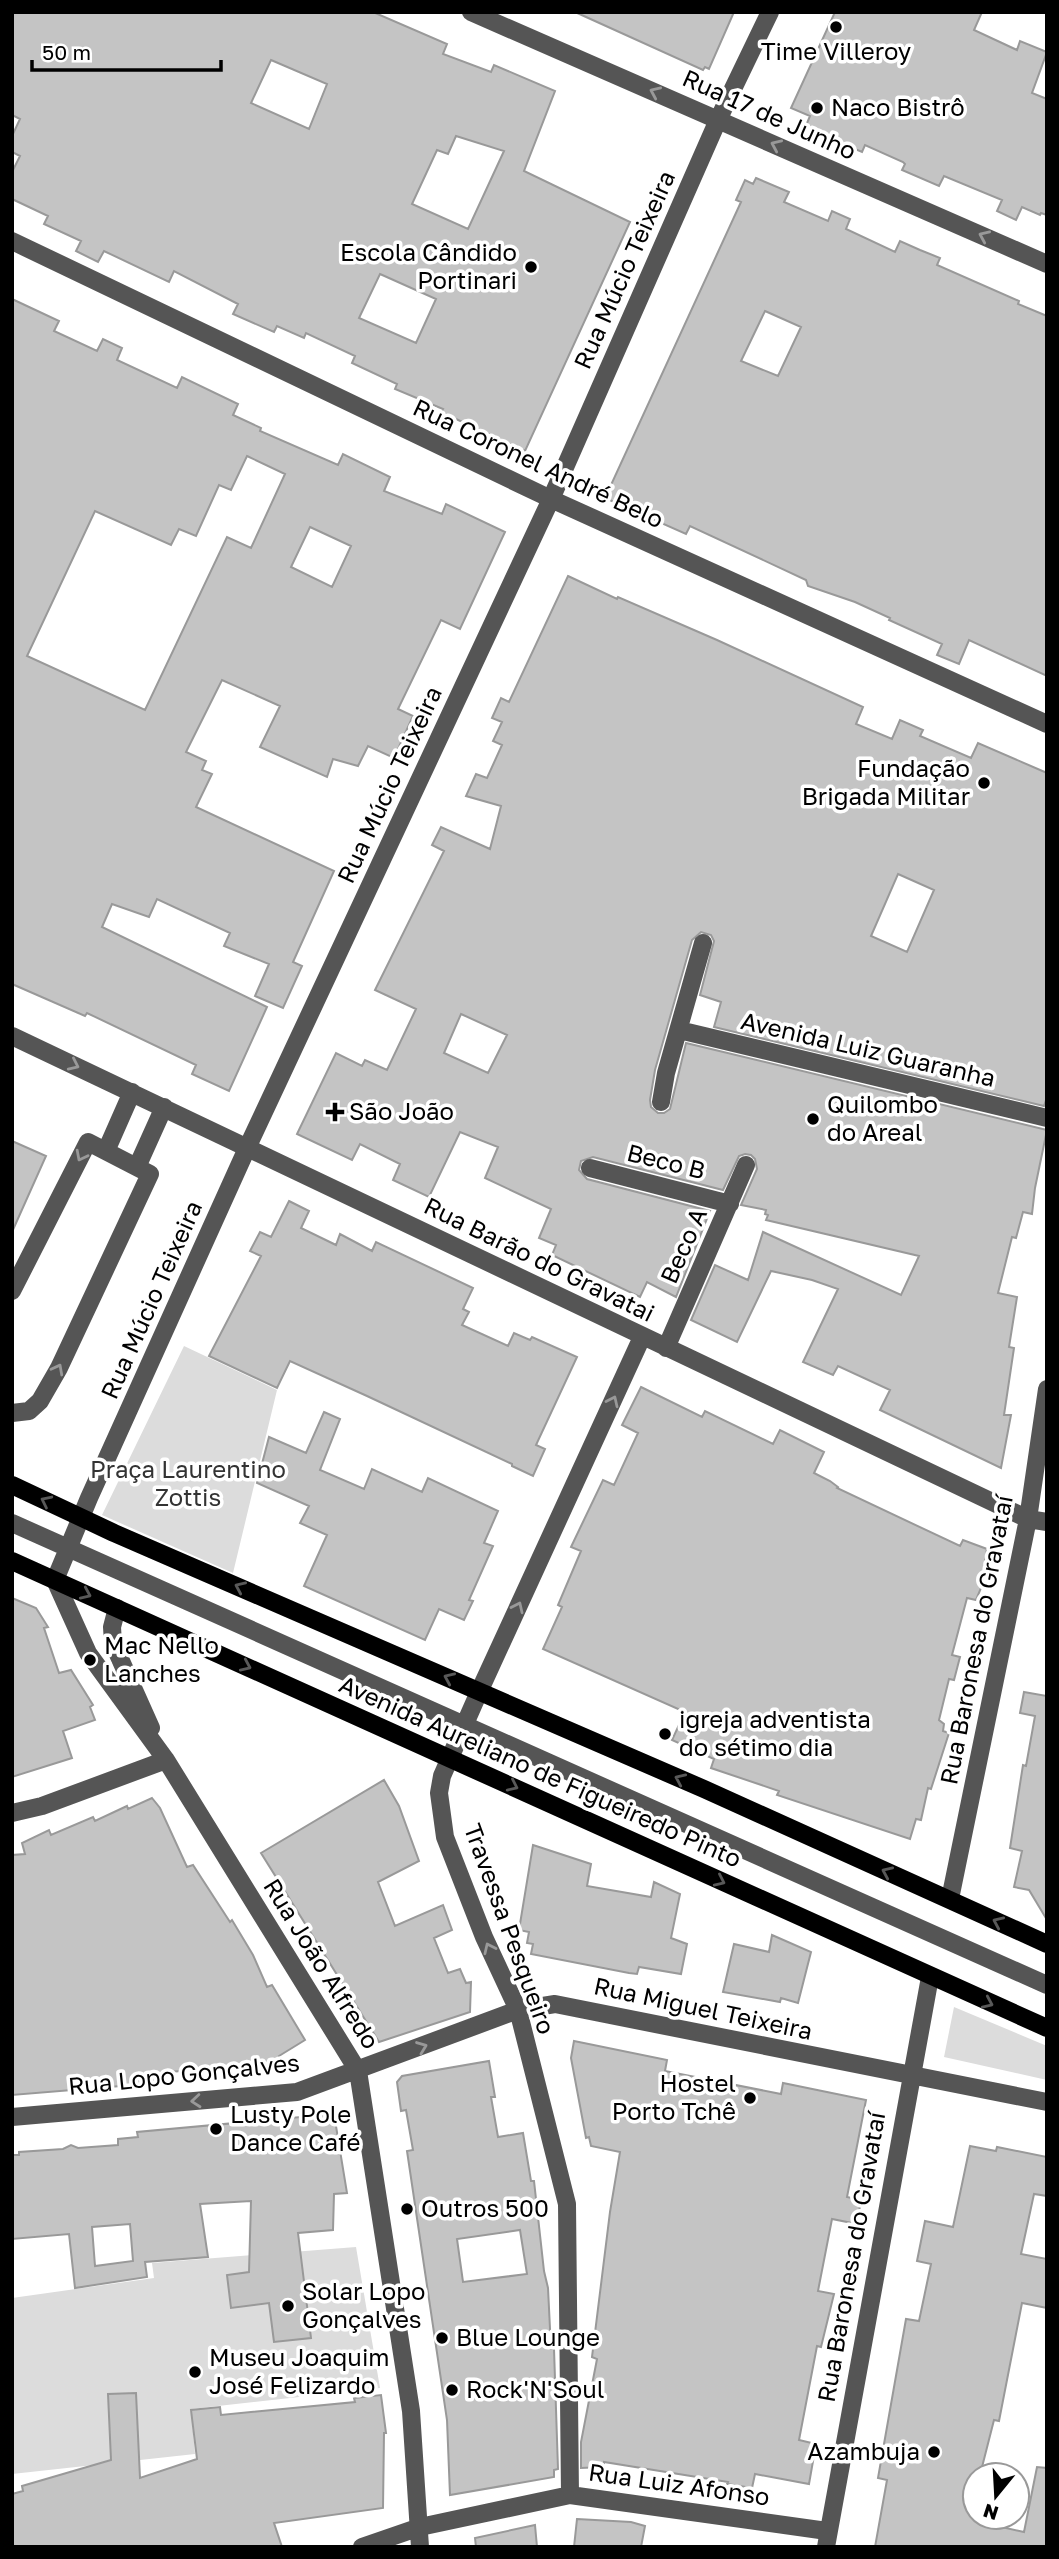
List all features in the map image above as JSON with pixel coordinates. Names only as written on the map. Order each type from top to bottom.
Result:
[{"type":"main road","name":"Avenida Aureliano de Figueiredo Pinto","points":[[12,1485],[80,1518],[1047,1944]]},
{"type":"main road","name":"Avenida Aureliano de Figueiredo Pinto","points":[[12,1560],[1047,2028]]},
{"type":"street","name":"Rua 17 de Junho","points":[[471,12],[1047,264]]},
{"type":"street","name":"Rua Múcio Teixeira","points":[[55,1580],[80,1518],[248,1146],[551,499],[718,120],[770,12]]},
{"type":"street","name":"Rua Coronel André Belo","points":[[12,241],[551,499],[1047,724]]},
{"type":"street","points":[[661,1102],[666,1073],[703,943]]},
{"type":"street","name":"Avenida Luiz Guaranha","points":[[679,1030],[1047,1118]]},
{"type":"street","name":"Rua Barão do Gravatai","points":[[12,1036],[1028,1519],[1047,1522]]},
{"type":"street","points":[[106,1151],[132,1092]]},
{"type":"street","points":[[137,1167],[164,1107]]},
{"type":"street","points":[[12,1291],[88,1142],[150,1174],[59,1368],[40,1401],[29,1411],[12,1413]]},
{"type":"street","name":"Beco A","points":[[666,1348],[746,1165]]},
{"type":"street","name":"Beco B","points":[[590,1168],[730,1204]]},
{"type":"street","name":"Travessa Pesqueiro","points":[[570,2495],[567,2204],[518,2010],[484,1937],[445,1837],[439,1793],[442,1776],[479,1692],[642,1337]]},
{"type":"street","name":"Rua Baronesa do Gravataí","points":[[950,1899],[1028,1519],[1047,1389]]},
{"type":"street","points":[[12,1523],[1047,1985]]},
{"type":"street","name":"Rua João Alfredo","points":[[55,1580],[88,1653],[166,1760],[358,2071],[411,2411],[421,2527],[420,2547]]},
{"type":"street","name":"Rua João Alfredo","points":[[117,1608],[112,1628],[113,1643],[166,1760]]},
{"type":"street","points":[[12,1813],[42,1806],[166,1760]]},
{"type":"street","name":"Rua Baronesa do Gravataí","points":[[826,2539],[930,1977]]},
{"type":"street","name":"Rua Miguel Teixeira","points":[[358,2071],[518,2010],[555,2004],[1047,2102]]},
{"type":"street","name":"Rua Lopo Gonçalves","points":[[12,2117],[297,2092],[358,2071]]},
{"type":"street","name":"Rua Luiz Afonso","points":[[362,2547],[421,2527],[570,2495],[826,2539]]},
{"type":"green space","name":"Praça Laurentino Zottis","points":[[184,1346],[277,1390],[233,1573],[102,1515]]},
{"type":"green space","points":[[954,2007],[1047,2046],[1047,2080],[944,2057]]},
{"type":"green space","name":"Museu Joaquim José Felizardo","points":[[356,2247],[380,2388],[191,2409],[195,2454],[12,2474],[12,2298],[154,2278],[152,2263]]},
{"type":"building","points":[[12,12],[373,12],[447,44],[443,54],[491,72],[494,65],[555,91],[524,171],[630,222],[525,451],[441,412],[443,409],[395,389],[397,384],[352,363],[355,356],[306,333],[304,338],[277,326],[274,332],[233,314],[238,304],[174,271],[169,282],[104,251],[98,262],[76,251],[81,241],[44,224],[48,216],[12,199],[12,172],[20,156],[12,152],[12,136],[20,119],[12,115]],"holes":[[[271,60],[327,84],[309,129],[251,103]],[[456,136],[504,151],[468,229],[412,204],[437,150],[448,154]],[[380,274],[436,299],[416,343],[359,318]]]},
{"type":"building","points":[[575,12],[734,12],[709,69],[705,67],[703,70]]},
{"type":"building","points":[[835,12],[982,12],[974,30],[1017,50],[1020,41],[1047,52],[1032,93],[1047,99],[1047,215],[1040,215],[1022,207],[1016,220],[997,211],[1002,200],[944,176],[939,186],[902,170],[905,164],[903,162],[865,145],[862,152],[805,128],[810,116],[791,108]]},
{"type":"building","points":[[756,178],[789,192],[784,202],[828,221],[832,211],[850,219],[846,229],[895,252],[900,241],[940,258],[937,265],[1047,316],[1047,676],[969,640],[959,664],[937,655],[942,644],[889,620],[890,618],[855,602],[808,586],[806,580],[690,526],[686,534],[605,498],[741,202],[736,200],[745,180],[753,184]],"holes":[[[765,311],[801,327],[778,376],[741,361]]]},
{"type":"building","points":[[12,299],[59,321],[54,331],[97,351],[103,339],[122,348],[117,360],[177,388],[182,377],[238,404],[233,415],[261,428],[260,431],[338,465],[343,454],[390,477],[384,491],[442,514],[446,504],[505,532],[460,629],[441,620],[398,709],[413,716],[394,758],[368,746],[358,766],[333,759],[327,777],[260,747],[280,706],[222,680],[186,752],[206,761],[202,770],[212,774],[196,807],[334,871],[293,962],[302,966],[283,1008],[255,996],[269,964],[224,946],[230,933],[157,899],[149,917],[112,904],[102,927],[267,1007],[229,1091],[192,1074],[196,1065],[87,1013],[85,1016],[12,984]],"holes":[[[247,456],[285,474],[251,548],[227,537],[145,710],[27,656],[95,511],[171,545],[179,529],[196,536],[219,485],[231,490]],[[310,527],[351,546],[332,587],[291,567]]]},
{"type":"building","points":[[568,576],[863,707],[856,724],[892,739],[900,720],[923,730],[920,736],[971,758],[978,743],[1047,773],[1047,1097],[1044,1106],[714,1027],[721,1002],[700,995],[714,941],[711,935],[701,932],[692,940],[655,1070],[650,1100],[651,1107],[658,1113],[670,1109],[686,1043],[1047,1130],[1032,1214],[1023,1212],[1016,1238],[1012,1237],[998,1293],[1017,1297],[1009,1347],[1014,1348],[1004,1415],[1011,1415],[1001,1468],[880,1410],[890,1390],[838,1366],[833,1375],[803,1362],[838,1289],[771,1271],[737,1342],[691,1320],[715,1265],[748,1280],[763,1232],[901,1295],[919,1256],[766,1220],[766,1210],[741,1205],[757,1169],[755,1159],[751,1155],[739,1156],[723,1190],[593,1157],[581,1161],[579,1170],[587,1179],[710,1211],[676,1297],[647,1282],[640,1297],[552,1255],[556,1245],[539,1238],[551,1209],[485,1178],[498,1147],[460,1132],[429,1197],[393,1180],[400,1164],[360,1144],[352,1160],[297,1134],[336,1053],[362,1066],[365,1060],[387,1070],[416,1009],[375,990],[444,851],[432,845],[441,827],[490,849],[501,806],[466,796],[476,774],[487,778],[502,745],[493,741],[502,722],[492,718],[501,698],[509,702]],"holes":[[[898,874],[934,890],[907,952],[871,936]],[[461,1014],[507,1035],[488,1073],[444,1053]]]},
{"type":"building","points":[[12,1141],[46,1156],[12,1232]]},
{"type":"building","points":[[289,1201],[309,1211],[301,1228],[336,1245],[340,1234],[372,1251],[376,1242],[473,1288],[463,1309],[469,1312],[462,1325],[508,1346],[514,1333],[530,1340],[532,1337],[577,1357],[536,1445],[545,1449],[533,1476],[290,1361],[277,1388],[209,1356],[261,1256],[250,1251],[260,1232],[271,1237]]},
{"type":"building","points":[[641,1387],[702,1417],[705,1411],[773,1444],[780,1430],[824,1452],[814,1473],[837,1488],[960,1546],[963,1540],[987,1549],[981,1588],[976,1600],[967,1598],[952,1655],[960,1657],[954,1680],[949,1679],[939,1720],[944,1724],[943,1731],[949,1733],[931,1789],[928,1788],[921,1820],[916,1819],[910,1839],[777,1795],[779,1791],[711,1768],[714,1759],[672,1740],[685,1712],[543,1649],[562,1607],[558,1605],[581,1551],[571,1547],[603,1480],[614,1485],[638,1433],[622,1425]]},
{"type":"building","points":[[324,1412],[340,1419],[320,1470],[364,1489],[372,1469],[422,1492],[428,1478],[498,1511],[484,1543],[493,1546],[469,1600],[473,1601],[464,1620],[439,1609],[425,1640],[304,1586],[327,1535],[300,1523],[309,1506],[257,1483],[269,1437],[306,1453]]},
{"type":"building","points":[[12,1598],[36,1608],[48,1627],[44,1628],[59,1673],[71,1670],[93,1705],[90,1707],[95,1720],[63,1731],[72,1758],[12,1777]]},
{"type":"building","points":[[1024,1692],[1047,1696],[1047,1920],[1029,1890],[1014,1887],[1022,1851],[1010,1848],[1023,1765],[1026,1766],[1035,1716],[1020,1713]]},
{"type":"building","points":[[384,1780],[399,1806],[419,1861],[378,1882],[395,1926],[443,1905],[452,1930],[434,1938],[448,1973],[460,1969],[466,1983],[471,1982],[470,2012],[379,2042],[261,1853]]},
{"type":"building","points":[[152,1798],[160,1808],[187,1867],[193,1865],[230,1922],[232,1920],[253,1955],[267,1987],[272,1985],[305,2040],[279,2056],[283,2063],[156,2073],[157,2083],[12,2095],[12,1855],[25,1854],[22,1843],[49,1830],[51,1835],[93,1817],[95,1821]]},
{"type":"building","points":[[533,1845],[591,1864],[587,1886],[651,1897],[654,1882],[680,1894],[671,1938],[687,1944],[681,1974],[639,1967],[637,1974],[629,1973],[531,1954],[533,1944],[527,1943],[529,1932],[519,1930]]},
{"type":"building","points":[[772,1935],[811,1952],[798,2003],[781,1998],[780,2002],[723,1992],[734,1944],[769,1952]]},
{"type":"building","points":[[574,2041],[667,2060],[665,2071],[781,2094],[783,2083],[866,2100],[847,2197],[861,2200],[857,2224],[832,2219],[818,2291],[834,2294],[821,2347],[817,2346],[799,2440],[816,2444],[809,2484],[755,2474],[752,2488],[604,2462],[604,2467],[581,2468],[581,2442],[597,2359],[592,2357],[620,2152],[591,2146],[589,2137],[586,2138],[571,2058]]},
{"type":"building","points":[[489,2061],[495,2097],[491,2097],[498,2137],[523,2133],[531,2181],[534,2181],[548,2288],[551,2349],[554,2349],[558,2469],[554,2470],[554,2477],[450,2495],[447,2420],[407,2151],[413,2150],[406,2110],[401,2111],[397,2082],[402,2076]],"holes":[[[520,2230],[527,2274],[463,2282],[457,2239]]]},
{"type":"building","points":[[334,2114],[347,2193],[334,2194],[333,2230],[298,2233],[311,2338],[274,2342],[269,2303],[231,2308],[227,2275],[249,2272],[251,2201],[200,2204],[208,2257],[145,2262],[147,2277],[75,2288],[69,2234],[12,2239],[12,2155],[19,2155],[19,2152],[63,2149],[71,2145],[78,2148],[118,2145],[118,2139],[138,2137],[137,2132]],"holes":[[[130,2224],[133,2261],[95,2266],[92,2227]]]},
{"type":"building","points":[[970,2146],[996,2151],[997,2147],[1047,2157],[1047,2196],[1034,2194],[1021,2254],[1047,2259],[1047,2308],[1022,2303],[999,2421],[994,2420],[984,2461],[961,2461],[961,2531],[1031,2531],[1031,2497],[1037,2467],[1047,2468],[1047,2547],[875,2547],[887,2480],[878,2478],[906,2319],[919,2321],[931,2264],[917,2261],[925,2221],[953,2227]]},
{"type":"building","points":[[136,2393],[140,2478],[197,2459],[191,2410],[220,2407],[221,2415],[355,2402],[354,2398],[381,2395],[386,2433],[383,2508],[274,2523],[282,2547],[12,2547],[12,2494],[23,2491],[22,2486],[111,2460],[108,2394]]},
{"type":"building","points":[[577,2519],[631,2522],[645,2526],[641,2547],[574,2547]]},
{"type":"building","points":[[535,2525],[537,2547],[476,2547],[475,2538]]},
{"type":"place","name":"Time Villeroy","points":[[836,27]]},
{"type":"place","name":"Naco Bistrô","points":[[817,108]]},
{"type":"place","name":"Escola Cândido Portinari","points":[[531,267]]},
{"type":"place","name":"Fundação Brigada Militar","points":[[984,783]]},
{"type":"place","name":"São João","points":[[335,1112]]},
{"type":"place","name":"Quilombo do Areal","points":[[813,1119]]},
{"type":"place","name":"Mac Nello Lanches","points":[[90,1660]]},
{"type":"place","name":"igreja adventista do sétimo dia","points":[[665,1734]]},
{"type":"place","name":"Hostel Porto Tchê","points":[[750,2098]]},
{"type":"place","name":"Lusty Pole Dance Café","points":[[216,2129]]},
{"type":"place","name":"Outros 500","points":[[407,2209]]},
{"type":"place","name":"Solar Lopo Gonçalves","points":[[288,2306]]},
{"type":"place","name":"Blue Lounge","points":[[442,2338]]},
{"type":"place","name":"Museu Joaquim José Felizardo","points":[[195,2372]]},
{"type":"place","name":"Rock'N'Soul","points":[[452,2390]]},
{"type":"place","name":"Azambuja","points":[[934,2452]]}]
